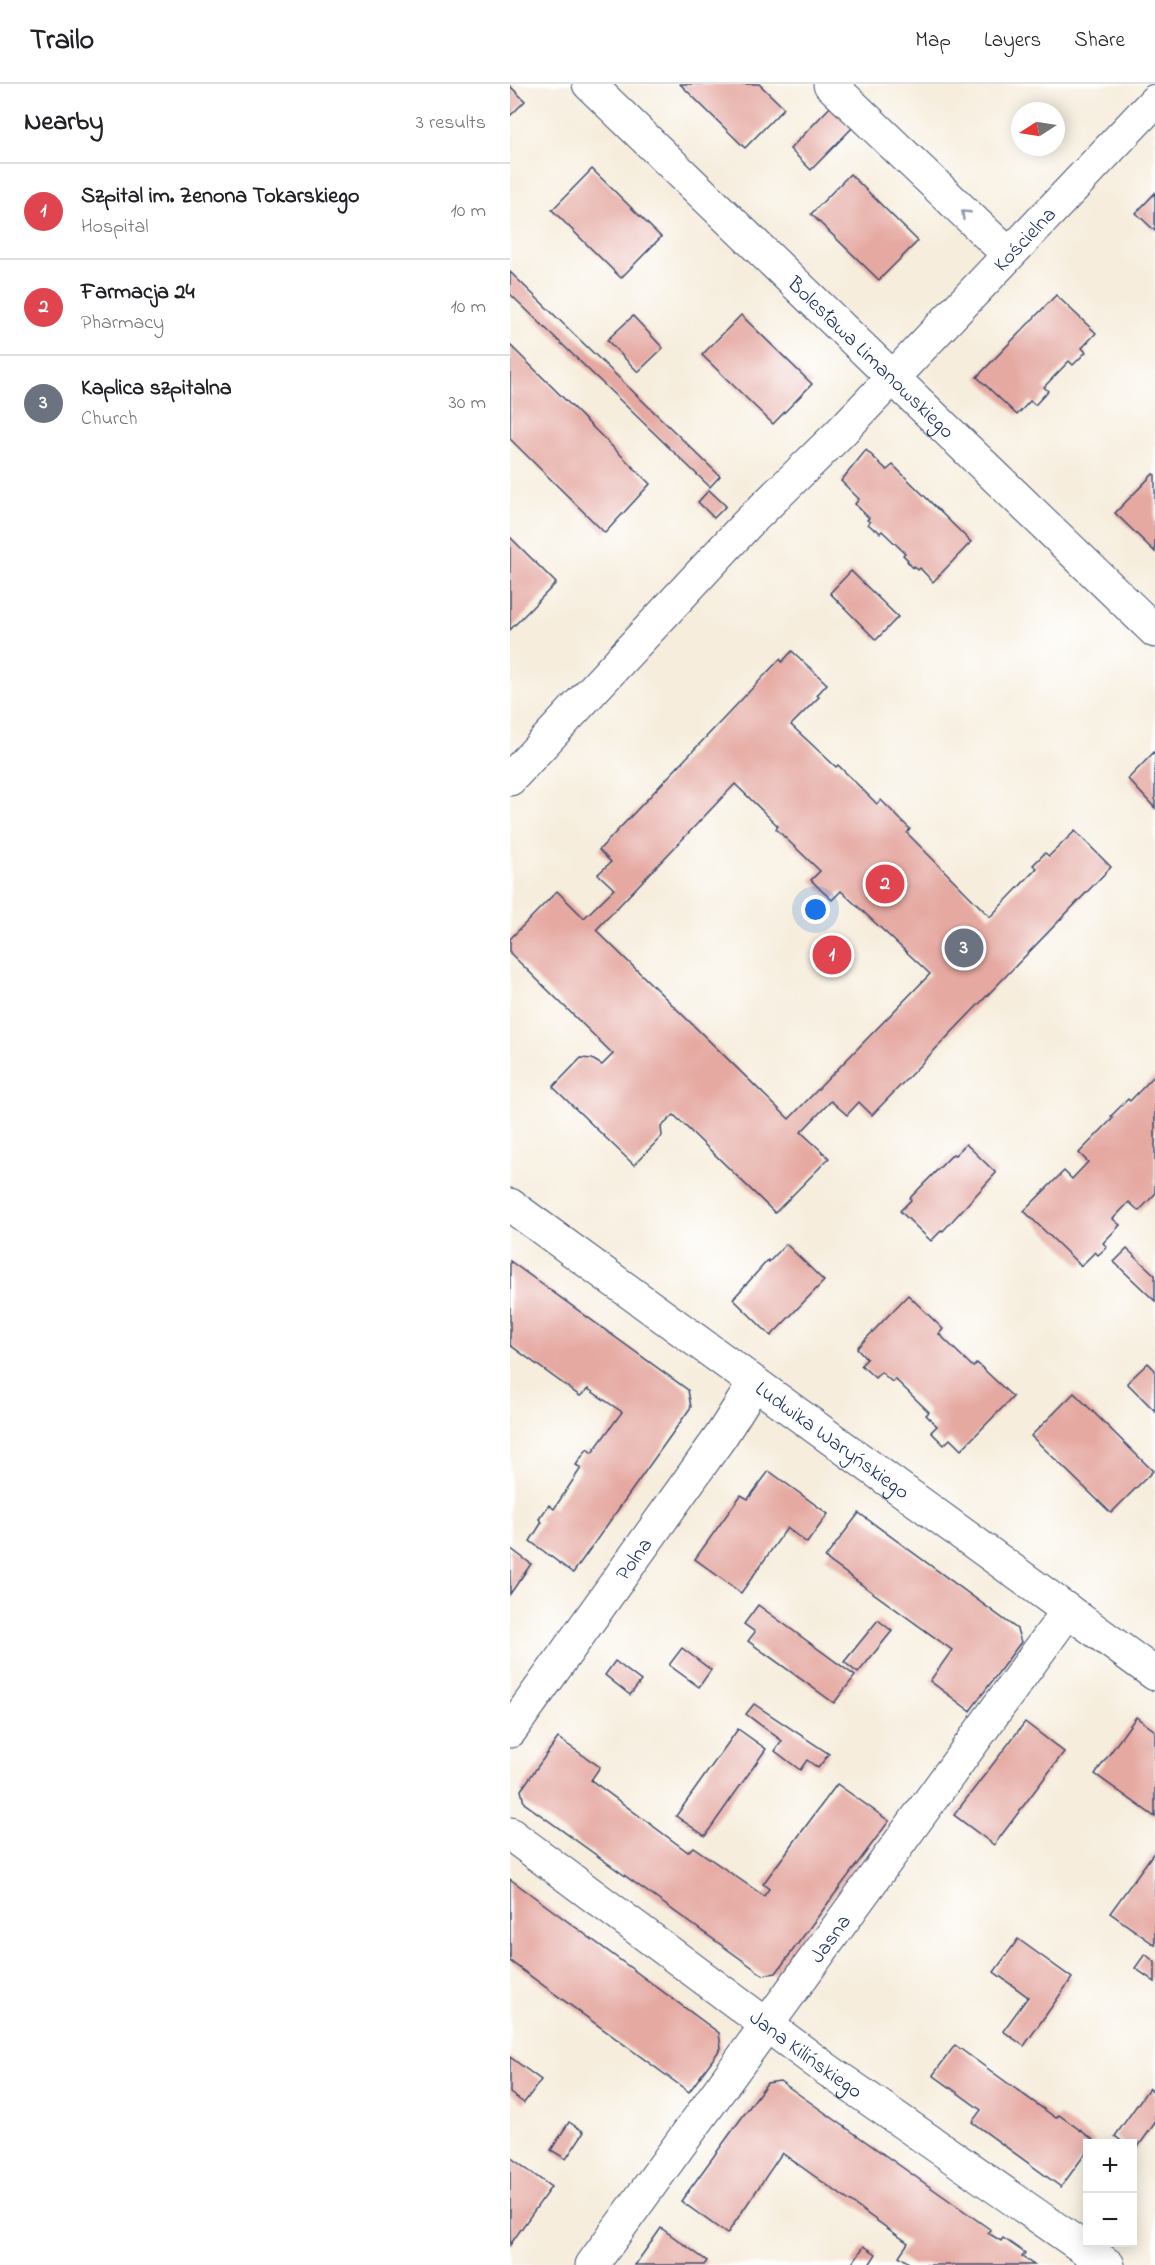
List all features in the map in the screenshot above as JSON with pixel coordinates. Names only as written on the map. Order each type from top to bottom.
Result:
[{"type":"street","name":"Bolesława Limanowskiego","points":[[589,84],[1155,631]]},
{"type":"street","points":[[830,84],[1008,254]]},
{"type":"street","name":"Kościelna","points":[[510,779],[746,525],[840,433],[1155,101]]},
{"type":"street","name":"Ludwika Waryńskiego","points":[[510,1205],[1155,1674]]},
{"type":"street","name":"Polna","points":[[510,1731],[714,1446],[754,1384]]},
{"type":"street","name":"Jasna","points":[[592,2265],[1068,1611]]},
{"type":"street","name":"Jana Kilińskiego","points":[[510,1834],[767,2026],[1108,2265]]},
{"type":"building","points":[[680,84],[759,84],[784,108],[745,148]]},
{"type":"building","points":[[510,86],[525,101],[510,116]]},
{"type":"building","points":[[834,103],[856,124],[811,170],[790,149]]},
{"type":"building","points":[[592,169],[661,237],[621,278],[552,210]]},
{"type":"building","points":[[850,174],[918,241],[879,280],[811,214]]},
{"type":"building","points":[[1155,193],[1155,231],[1136,213]]},
{"type":"building","points":[[510,272],[720,476],[710,487],[510,294]]},
{"type":"building","points":[[1056,295],[1096,333],[1082,348],[1086,352],[1073,365],[1069,361],[1044,387],[1048,391],[1035,405],[1030,401],[1017,415],[977,377]]},
{"type":"building","points":[[741,315],[812,384],[773,424],[702,355]]},
{"type":"building","points":[[633,316],[663,348],[638,372],[607,340]]},
{"type":"building","points":[[510,345],[650,484],[605,533],[510,439]]},
{"type":"building","points":[[866,450],[887,470],[893,465],[971,542],[933,582],[920,568],[918,570],[914,566],[913,568],[903,555],[905,553],[882,531],[880,533],[868,524],[869,518],[855,504],[859,499],[841,481]]},
{"type":"building","points":[[1153,474],[1155,475],[1155,552],[1115,513]]},
{"type":"building","points":[[709,490],[726,506],[714,518],[698,502]]},
{"type":"building","points":[[510,537],[556,583],[510,630]]},
{"type":"building","points":[[851,571],[898,617],[876,640],[830,593]]},
{"type":"building","points":[[792,651],[827,684],[817,695],[819,697],[791,725],[836,767],[838,765],[877,804],[881,800],[910,829],[907,833],[990,917],[1037,868],[1033,865],[1045,853],[1049,856],[1075,831],[1111,867],[872,1115],[859,1102],[847,1115],[831,1101],[801,1132],[829,1158],[775,1213],[674,1115],[661,1127],[662,1136],[634,1165],[553,1087],[581,1058],[592,1059],[602,1065],[613,1054],[510,953],[510,939],[557,891],[584,918],[614,889],[598,874],[611,862],[599,850],[780,659],[782,662]],"holes":[[[735,784],[778,826],[776,829],[820,871],[811,880],[821,890],[832,900],[841,891],[930,974],[789,1119],[596,930]]]},
{"type":"building","points":[[1155,751],[1155,808],[1128,779]]},
{"type":"building","points":[[1155,1075],[1155,1194],[1139,1211],[1129,1202],[1113,1219],[1120,1225],[1103,1243],[1107,1247],[1098,1255],[1095,1252],[1081,1266],[1024,1211],[1064,1171],[1072,1179],[1088,1162],[1079,1153],[1113,1118],[1111,1116],[1128,1099],[1130,1101]]},
{"type":"building","points":[[966,1144],[996,1173],[931,1241],[900,1211],[953,1154],[955,1155]]},
{"type":"building","points":[[786,1244],[824,1281],[771,1336],[733,1299],[768,1260],[769,1262]]},
{"type":"building","points":[[1127,1249],[1155,1275],[1155,1301],[1114,1262]]},
{"type":"building","points":[[510,1261],[688,1390],[691,1407],[573,1573],[530,1541],[542,1522],[539,1519],[549,1505],[554,1509],[581,1468],[576,1465],[587,1449],[592,1453],[622,1412],[588,1389],[580,1396],[510,1345]]},
{"type":"building","points":[[908,1295],[943,1329],[939,1334],[973,1367],[977,1363],[1013,1397],[961,1450],[950,1439],[944,1445],[931,1432],[937,1426],[926,1415],[929,1412],[895,1379],[892,1382],[881,1372],[875,1378],[861,1365],[867,1359],[857,1348]]},
{"type":"building","points":[[1148,1363],[1155,1370],[1155,1411],[1127,1383]]},
{"type":"building","points":[[1074,1393],[1153,1471],[1111,1513],[1031,1436]]},
{"type":"building","points":[[769,1471],[828,1514],[807,1543],[787,1528],[741,1593],[695,1559],[741,1495],[748,1499]]},
{"type":"building","points":[[859,1513],[1017,1629],[1021,1642],[970,1711],[930,1681],[952,1650],[825,1558]]},
{"type":"building","points":[[510,1548],[531,1564],[510,1594]]},
{"type":"building","points":[[758,1605],[855,1676],[834,1703],[748,1641],[755,1632],[744,1624]]},
{"type":"building","points":[[878,1620],[892,1631],[858,1673],[844,1662]]},
{"type":"building","points":[[682,1648],[711,1670],[699,1687],[669,1665]]},
{"type":"building","points":[[615,1661],[641,1681],[630,1695],[605,1675]]},
{"type":"building","points":[[754,1704],[829,1754],[818,1768],[807,1760],[800,1770],[775,1751],[782,1741],[746,1714]]},
{"type":"building","points":[[1136,1717],[1155,1731],[1155,1817],[1095,1774]]},
{"type":"building","points":[[1025,1722],[1064,1752],[994,1845],[954,1815]]},
{"type":"building","points":[[738,1729],[766,1749],[705,1836],[676,1816]]},
{"type":"building","points":[[558,1738],[600,1767],[591,1780],[688,1852],[693,1847],[764,1896],[769,1889],[763,1884],[837,1784],[889,1821],[776,1973],[763,1975],[524,1803],[521,1790]]},
{"type":"building","points":[[1155,1851],[1155,1945],[1110,1913]]},
{"type":"building","points":[[510,1879],[719,2033],[721,2048],[689,2092],[510,1961]]},
{"type":"building","points":[[1018,1939],[1072,1978],[1024,2046],[1003,2031],[1028,1997],[994,1972]]},
{"type":"building","points":[[1145,1954],[1155,1962],[1155,1982],[1135,1968]]},
{"type":"building","points":[[955,2045],[1056,2118],[1059,2115],[1092,2139],[1083,2139],[1083,2157],[1061,2187],[972,2122],[981,2110],[933,2075]]},
{"type":"building","points":[[510,2057],[541,2080],[524,2103],[510,2093]]},
{"type":"building","points":[[780,2081],[991,2230],[988,2233],[1001,2241],[1003,2238],[1025,2253],[1022,2257],[1034,2265],[912,2265],[899,2256],[908,2243],[782,2153],[727,2234],[681,2201],[767,2083]]},
{"type":"building","points":[[1149,2088],[1155,2093],[1155,2123],[1137,2148],[1137,2139],[1119,2139],[1115,2136]]},
{"type":"building","points":[[569,2122],[584,2132],[566,2159],[551,2150]]},
{"type":"building","points":[[510,2157],[551,2187],[510,2245]]},
{"type":"building","points":[[661,2228],[707,2261],[704,2265],[635,2265]]},
{"type":"building","points":[[864,2246],[876,2254],[869,2265],[851,2265]]},
{"type":"place","name":"Farmacja 24","points":[[885,884]]},
{"type":"place","name":"Kaplica szpitalna","points":[[964,948]]},
{"type":"place","name":"Szpital im. Zenona Tokarskiego","points":[[832,955]]}]
